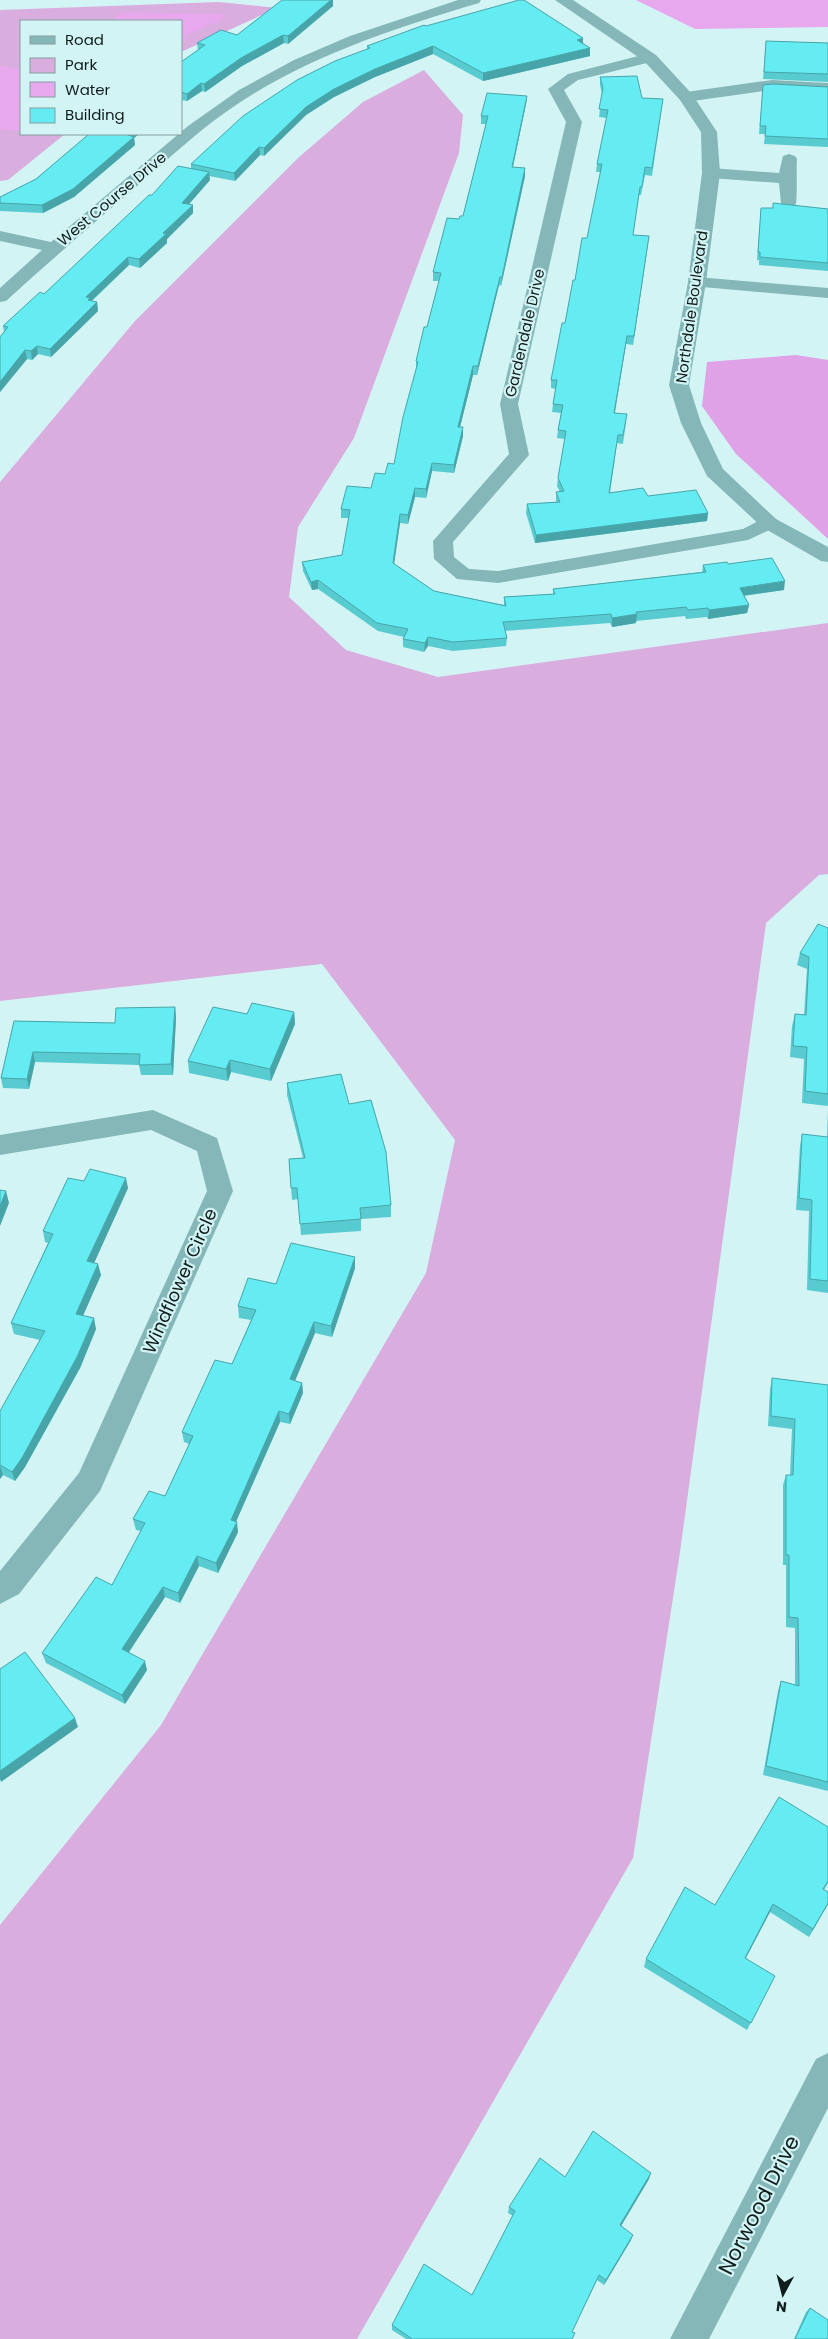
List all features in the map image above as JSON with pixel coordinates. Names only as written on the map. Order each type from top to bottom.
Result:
[{"type":"street","points":[[414,0],[432,12]]},
{"type":"street","name":"West Course Drive","points":[[0,296],[188,134],[242,94],[306,59],[363,34],[474,0]]},
{"type":"street","name":"Northdale Boulevard","points":[[563,0],[650,58],[686,97],[709,132],[711,173],[697,282],[679,385],[691,423],[714,472],[769,523],[828,556]]},
{"type":"street","name":"Gardendale Drive","points":[[650,58],[573,77],[556,89],[574,122],[509,404],[518,455],[443,541],[444,559],[464,575],[498,577],[748,534],[769,523]]},
{"type":"street","points":[[686,97],[772,85],[828,88]]},
{"type":"street","points":[[789,159],[787,179],[789,203]]},
{"type":"street","points":[[711,173],[787,179]]},
{"type":"street","points":[[0,236],[54,248]]},
{"type":"street","points":[[697,282],[828,293]]},
{"type":"street","name":"Windflower Circle","points":[[0,1145],[153,1120],[208,1144],[220,1191],[90,1482],[8,1584],[0,1590]]},
{"type":"street","name":"Norwood Drive","points":[[689,2339],[828,2071]]},
{"type":"green space","points":[[219,2],[277,8],[182,52],[182,20],[20,20],[20,135],[64,135],[8,180],[0,181],[0,10]]},
{"type":"green space","points":[[424,70],[463,115],[459,153],[354,438],[298,527],[289,597],[346,650],[438,677],[828,623],[828,874],[819,875],[766,923],[680,1552],[633,1858],[357,2339],[0,2339],[0,1925],[161,1725],[426,1273],[455,1140],[322,964],[0,1001],[0,482],[135,321],[298,158],[363,102]]},
{"type":"shaded area","points":[[796,355],[828,360],[828,539],[736,454],[702,406],[707,362]]},
{"type":"water","points":[[636,0],[828,0],[828,27],[695,29]]},
{"type":"water","points":[[123,12],[222,14],[225,18],[183,37],[182,20],[118,20],[115,17]]},
{"type":"water","points":[[0,66],[20,69],[20,131],[0,129]]},
{"type":"building","points":[[282,0],[331,0],[288,36],[283,35],[241,58],[187,94],[182,92],[182,61],[205,45],[197,43],[221,30],[237,35]]},
{"type":"building","points":[[524,0],[583,38],[577,40],[590,48],[483,73],[433,46],[375,69],[334,89],[306,107],[264,148],[259,147],[234,173],[191,164],[243,116],[297,80],[335,61],[370,48],[367,46],[424,25]]},
{"type":"building","points":[[766,41],[828,43],[828,74],[764,72]]},
{"type":"building","points":[[637,76],[642,98],[663,99],[652,168],[645,167],[633,235],[649,236],[634,336],[627,336],[614,413],[627,414],[623,435],[618,435],[609,493],[643,488],[648,496],[696,490],[708,513],[536,535],[527,504],[560,502],[556,492],[564,491],[558,478],[566,431],[558,430],[563,405],[553,404],[557,380],[551,380],[562,323],[565,323],[573,280],[575,280],[582,238],[587,238],[602,164],[597,164],[608,110],[599,109],[603,88],[600,77]]},
{"type":"building","points":[[763,85],[828,87],[828,139],[765,136],[766,126],[760,126]]},
{"type":"building","points":[[487,93],[527,96],[512,167],[525,168],[502,277],[500,277],[478,366],[473,366],[458,427],[463,427],[454,465],[432,463],[426,489],[415,488],[408,515],[400,514],[393,563],[434,591],[506,606],[504,597],[555,594],[553,589],[706,572],[703,565],[727,562],[728,564],[772,558],[785,581],[740,588],[749,605],[709,610],[708,608],[688,610],[686,607],[636,612],[637,614],[612,618],[611,614],[503,622],[507,638],[453,642],[428,637],[425,643],[403,639],[408,629],[377,623],[318,580],[311,582],[302,562],[342,555],[350,510],[341,509],[347,486],[371,488],[375,473],[385,474],[388,463],[394,464],[403,417],[418,362],[416,361],[424,327],[427,327],[441,273],[433,272],[447,218],[459,219],[460,216],[463,216],[488,116],[481,116]]},
{"type":"building","points":[[88,135],[128,135],[134,137],[73,189],[42,205],[0,203],[0,197],[36,179]]},
{"type":"building","points":[[178,166],[209,172],[182,203],[193,205],[139,259],[128,257],[86,297],[90,298],[88,300],[97,302],[50,349],[37,346],[31,351],[25,350],[0,382],[0,337],[8,327],[3,326],[40,292],[44,294],[149,195],[152,195]]},
{"type":"building","points":[[773,203],[828,209],[828,263],[760,257],[760,252],[758,252],[761,208],[773,208]]},
{"type":"building","points":[[818,924],[828,928],[828,1094],[805,1091],[807,1047],[793,1046],[795,1014],[806,1015],[809,957],[800,953]]},
{"type":"building","points":[[252,1003],[294,1012],[270,1069],[230,1060],[226,1069],[188,1061],[213,1007],[247,1014]]},
{"type":"building","points":[[175,1007],[171,1064],[139,1065],[140,1054],[33,1052],[27,1079],[1,1078],[14,1021],[115,1023],[116,1008]]},
{"type":"building","points":[[341,1074],[349,1104],[371,1100],[386,1152],[391,1205],[360,1208],[361,1219],[300,1224],[297,1188],[291,1188],[289,1159],[305,1158],[287,1083]]},
{"type":"building","points":[[802,1134],[828,1137],[828,1281],[810,1279],[812,1200],[799,1198]]},
{"type":"building","points":[[90,1169],[126,1178],[87,1261],[98,1264],[76,1314],[94,1318],[77,1357],[22,1458],[12,1472],[0,1465],[0,1411],[45,1331],[11,1323],[53,1234],[43,1231],[68,1178],[84,1181]]},
{"type":"building","points":[[0,1190],[6,1191],[0,1206]]},
{"type":"building","points":[[291,1243],[355,1257],[331,1326],[314,1322],[290,1379],[302,1383],[289,1414],[279,1411],[231,1520],[237,1522],[216,1563],[197,1556],[178,1593],[163,1587],[122,1649],[145,1661],[122,1695],[42,1653],[96,1577],[112,1585],[145,1523],[133,1519],[149,1491],[165,1496],[193,1436],[182,1432],[215,1360],[232,1364],[256,1310],[238,1306],[248,1278],[276,1284]]},
{"type":"building","points":[[772,1378],[828,1385],[828,1782],[766,1766],[781,1681],[799,1686],[798,1618],[789,1617],[789,1555],[786,1555],[786,1475],[793,1475],[795,1419],[771,1416]]},
{"type":"building","points":[[25,1652],[75,1718],[0,1771],[0,1669]]},
{"type":"building","points":[[779,1797],[828,1827],[828,1881],[823,1889],[828,1892],[828,1903],[813,1929],[773,1904],[745,1958],[775,1976],[751,2023],[646,1959],[685,1887],[715,1905]]},
{"type":"building","points":[[593,2131],[651,2173],[620,2225],[633,2235],[606,2280],[599,2275],[572,2332],[575,2333],[572,2339],[411,2339],[392,2325],[424,2264],[472,2295],[515,2211],[509,2207],[540,2158],[565,2177]]},
{"type":"building","points":[[810,2308],[828,2320],[828,2339],[795,2339]]}]
